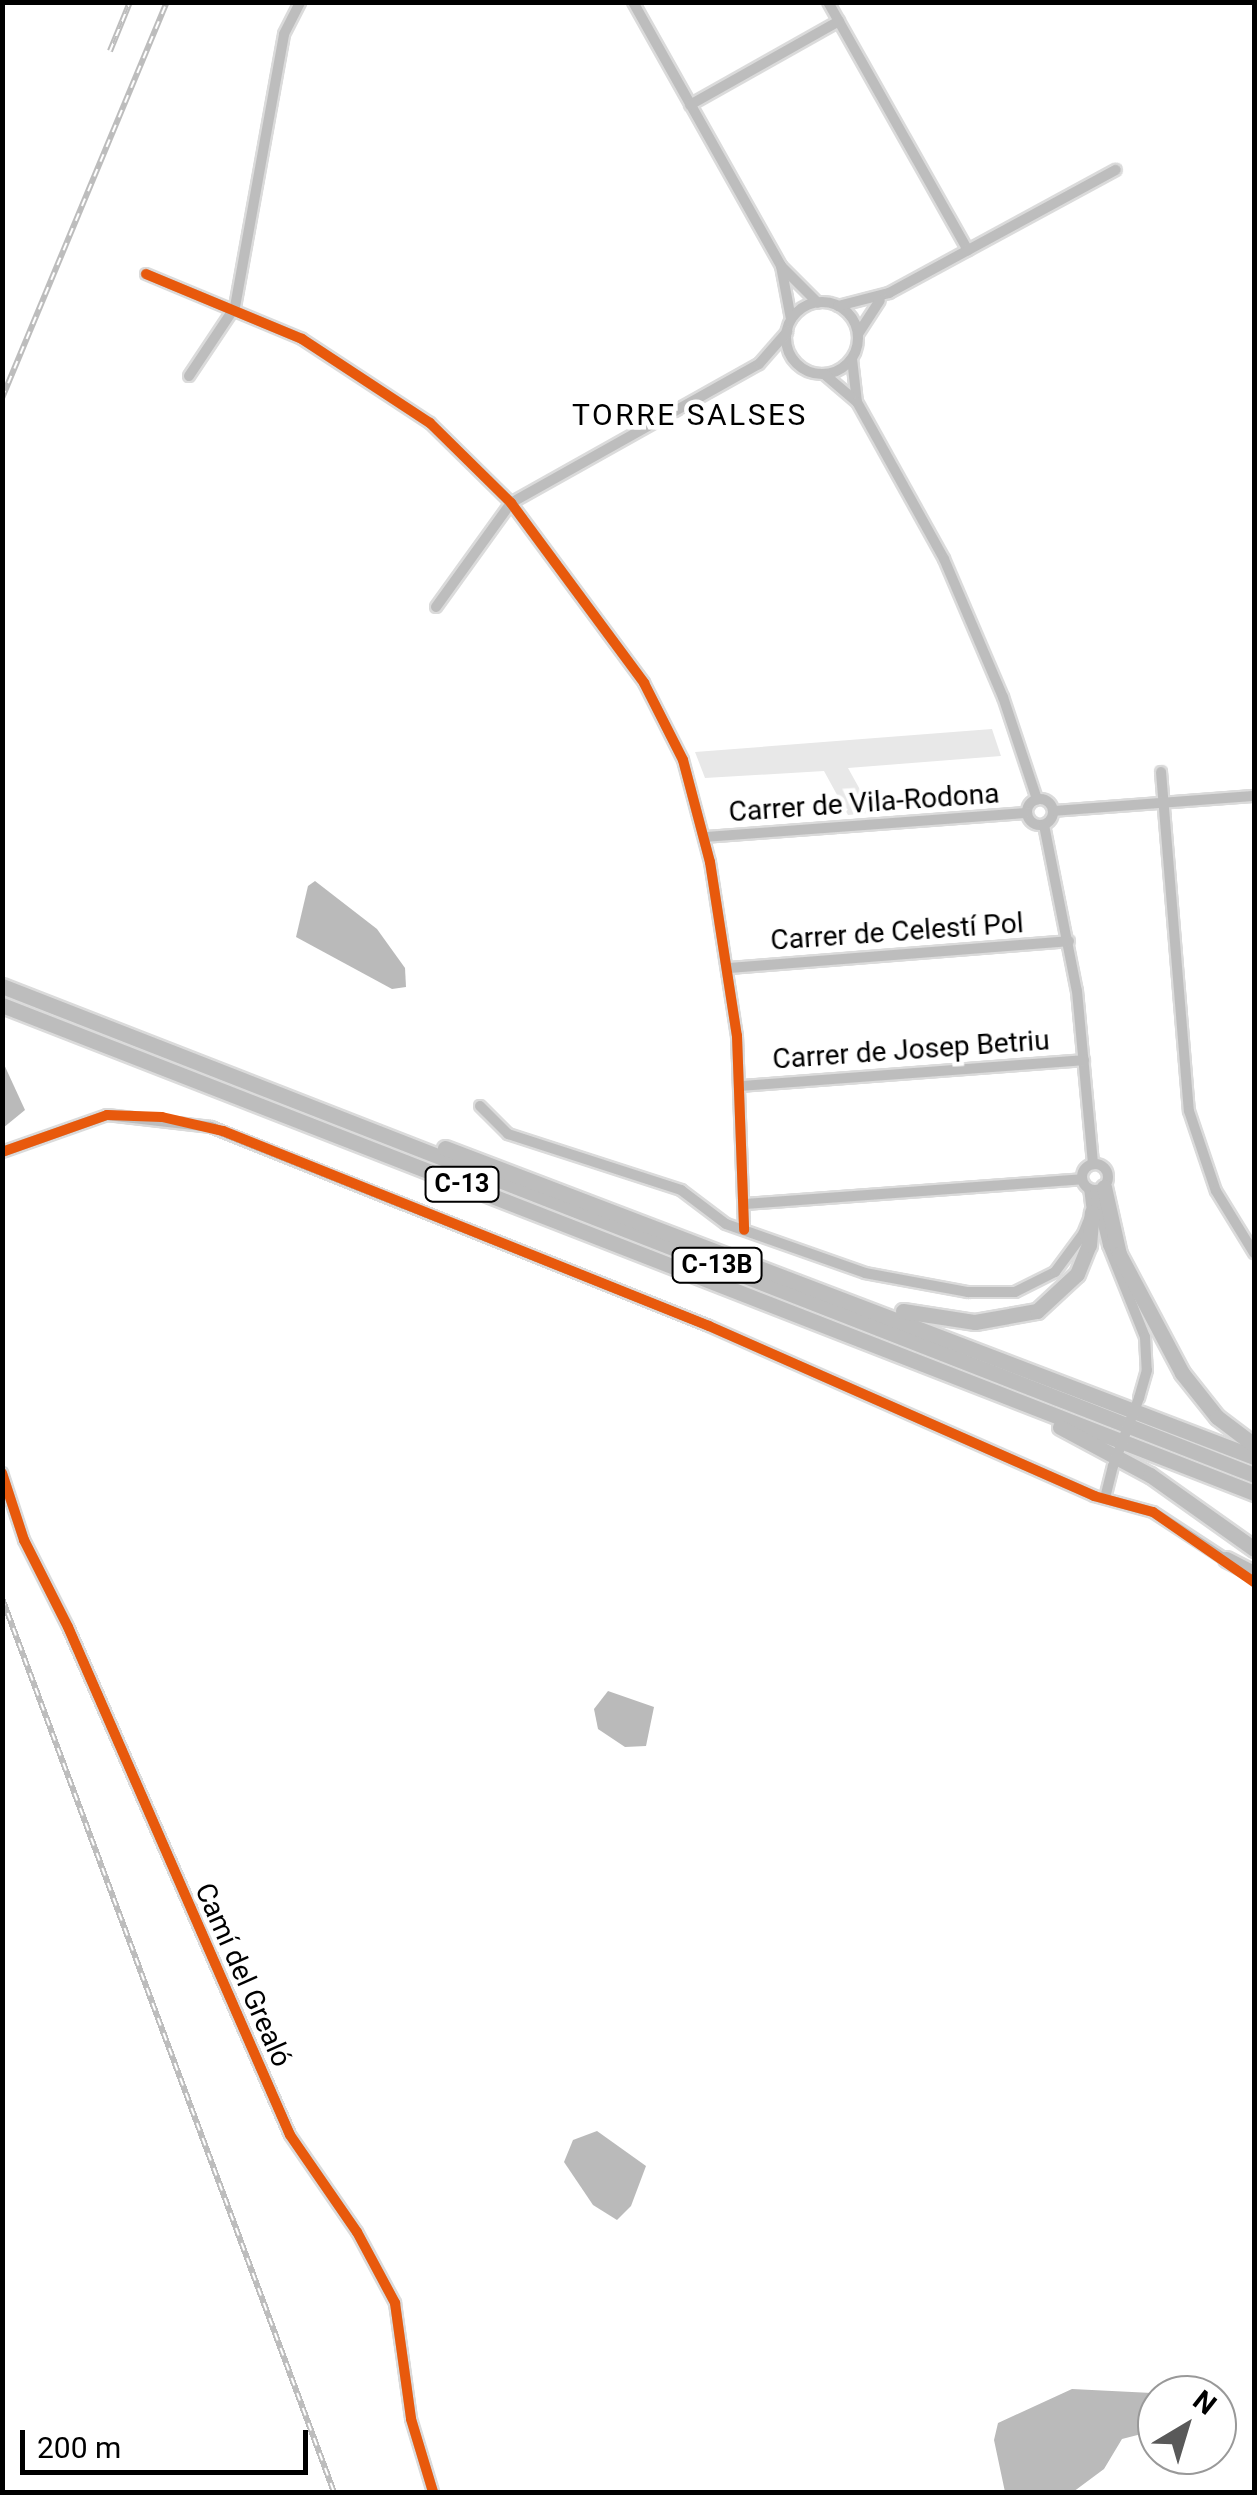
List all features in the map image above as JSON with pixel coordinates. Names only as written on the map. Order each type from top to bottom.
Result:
[{"type":"highway","name":"C-13","points":[[2,986],[179,1055],[219,1063],[642,1219],[1254,1457]]},
{"type":"highway","name":"C-13","points":[[2,1005],[921,1363],[936,1376],[1137,1467],[1254,1549]]},
{"type":"highway","name":"C-13B","points":[[179,1055],[1254,1475]]},
{"type":"highway","points":[[1092,1186],[1119,1254],[1182,1374],[1217,1417],[1254,1446]]},
{"type":"highway","points":[[642,1219],[877,1303],[976,1322],[1028,1314],[1062,1292],[1084,1260],[1092,1212]]},
{"type":"highway","points":[[921,1363],[1254,1493]]},
{"type":"highway","points":[[1226,1559],[1254,1573]]},
{"type":"street","points":[[189,376],[235,307],[284,34],[300,2]]},
{"type":"street","points":[[633,2],[781,266],[818,303],[838,306],[889,293],[1116,170]]},
{"type":"street","points":[[828,2],[968,250]]},
{"type":"street","points":[[690,105],[839,21]]},
{"type":"street","points":[[436,607],[511,503],[759,364],[786,332],[791,319],[781,266]]},
{"type":"street","points":[[146,274],[235,307],[383,387],[441,433],[511,503],[655,703],[683,760],[705,837],[728,968],[742,1086],[744,1230]]},
{"type":"street","points":[[889,293],[858,334],[852,359],[857,402],[965,604],[1037,799],[1053,811],[1254,796]]},
{"type":"street","points":[[791,319],[818,303]]},
{"type":"street","points":[[838,306],[858,334]]},
{"type":"street","points":[[786,332],[793,360],[824,374],[857,402]]},
{"type":"street","points":[[824,374],[852,359]]},
{"type":"street","points":[[1161,772],[1189,1111],[1216,1191],[1254,1253]]},
{"type":"street","points":[[1037,799],[1026,813],[1032,823],[1044,825]]},
{"type":"street","points":[[480,1106],[508,1134],[681,1190],[744,1230],[879,1277],[999,1293],[1055,1272],[1081,1240],[1092,1212],[1093,1164],[1069,942],[1044,825],[1053,811]]},
{"type":"street","name":"Carrer de Vila-Rodona","points":[[705,837],[1026,813]]},
{"type":"street","name":"Carrer de Celestí Pol","points":[[728,968],[1069,942]]},
{"type":"street","name":"Carrer de Josep Betriu","points":[[742,1086],[1084,1060]]},
{"type":"street","points":[[2,1152],[107,1116],[211,1127],[630,1294],[1105,1498],[1154,1512],[1254,1582]]},
{"type":"street","points":[[744,1204],[1092,1186],[1108,1174],[1093,1164]]},
{"type":"street","points":[[1092,1186],[1108,1245],[1145,1337],[1147,1370],[1105,1498]]},
{"type":"street","name":"Camí del Grealó","points":[[2,1473],[24,1540],[290,2135],[357,2232],[395,2303],[411,2419],[433,2492]]},
{"type":"shaded area","points":[[992,729],[1001,756],[848,768],[873,813],[848,815],[824,771],[705,778],[695,752]]},
{"type":"shaded area","points":[[315,881],[377,929],[405,968],[406,987],[392,989],[296,937],[308,886]]},
{"type":"shaded area","points":[[2,1060],[25,1110],[3,1128],[2,1128]]},
{"type":"shaded area","points":[[608,1691],[654,1707],[646,1746],[625,1747],[598,1729],[594,1709]]},
{"type":"shaded area","points":[[597,2131],[646,2166],[631,2206],[617,2220],[593,2205],[564,2162],[573,2140]]},
{"type":"shaded area","points":[[1072,2389],[1137,2392],[1137,2435],[1122,2439],[1104,2469],[1073,2492],[1005,2492],[994,2440],[998,2423]]},
{"type":"railway","points":[[110,51],[130,2]]},
{"type":"railway","points":[[2,398],[167,2]]},
{"type":"railway","points":[[2,1598],[334,2492]]},
{"type":"cycle path","points":[[146,274],[302,339],[430,423],[511,503],[644,683],[683,760],[710,862],[737,1036],[744,1230]]},
{"type":"cycle path","points":[[2,1152],[107,1115],[162,1117],[223,1131],[709,1326],[1094,1496],[1153,1512],[1254,1582]]},
{"type":"cycle path","points":[[2,1473],[24,1540],[68,1627],[290,2135],[357,2232],[395,2303],[411,2419],[433,2492]]},
{"type":"district","name":"TORRE SALSES","points":[[690,415]]}]
